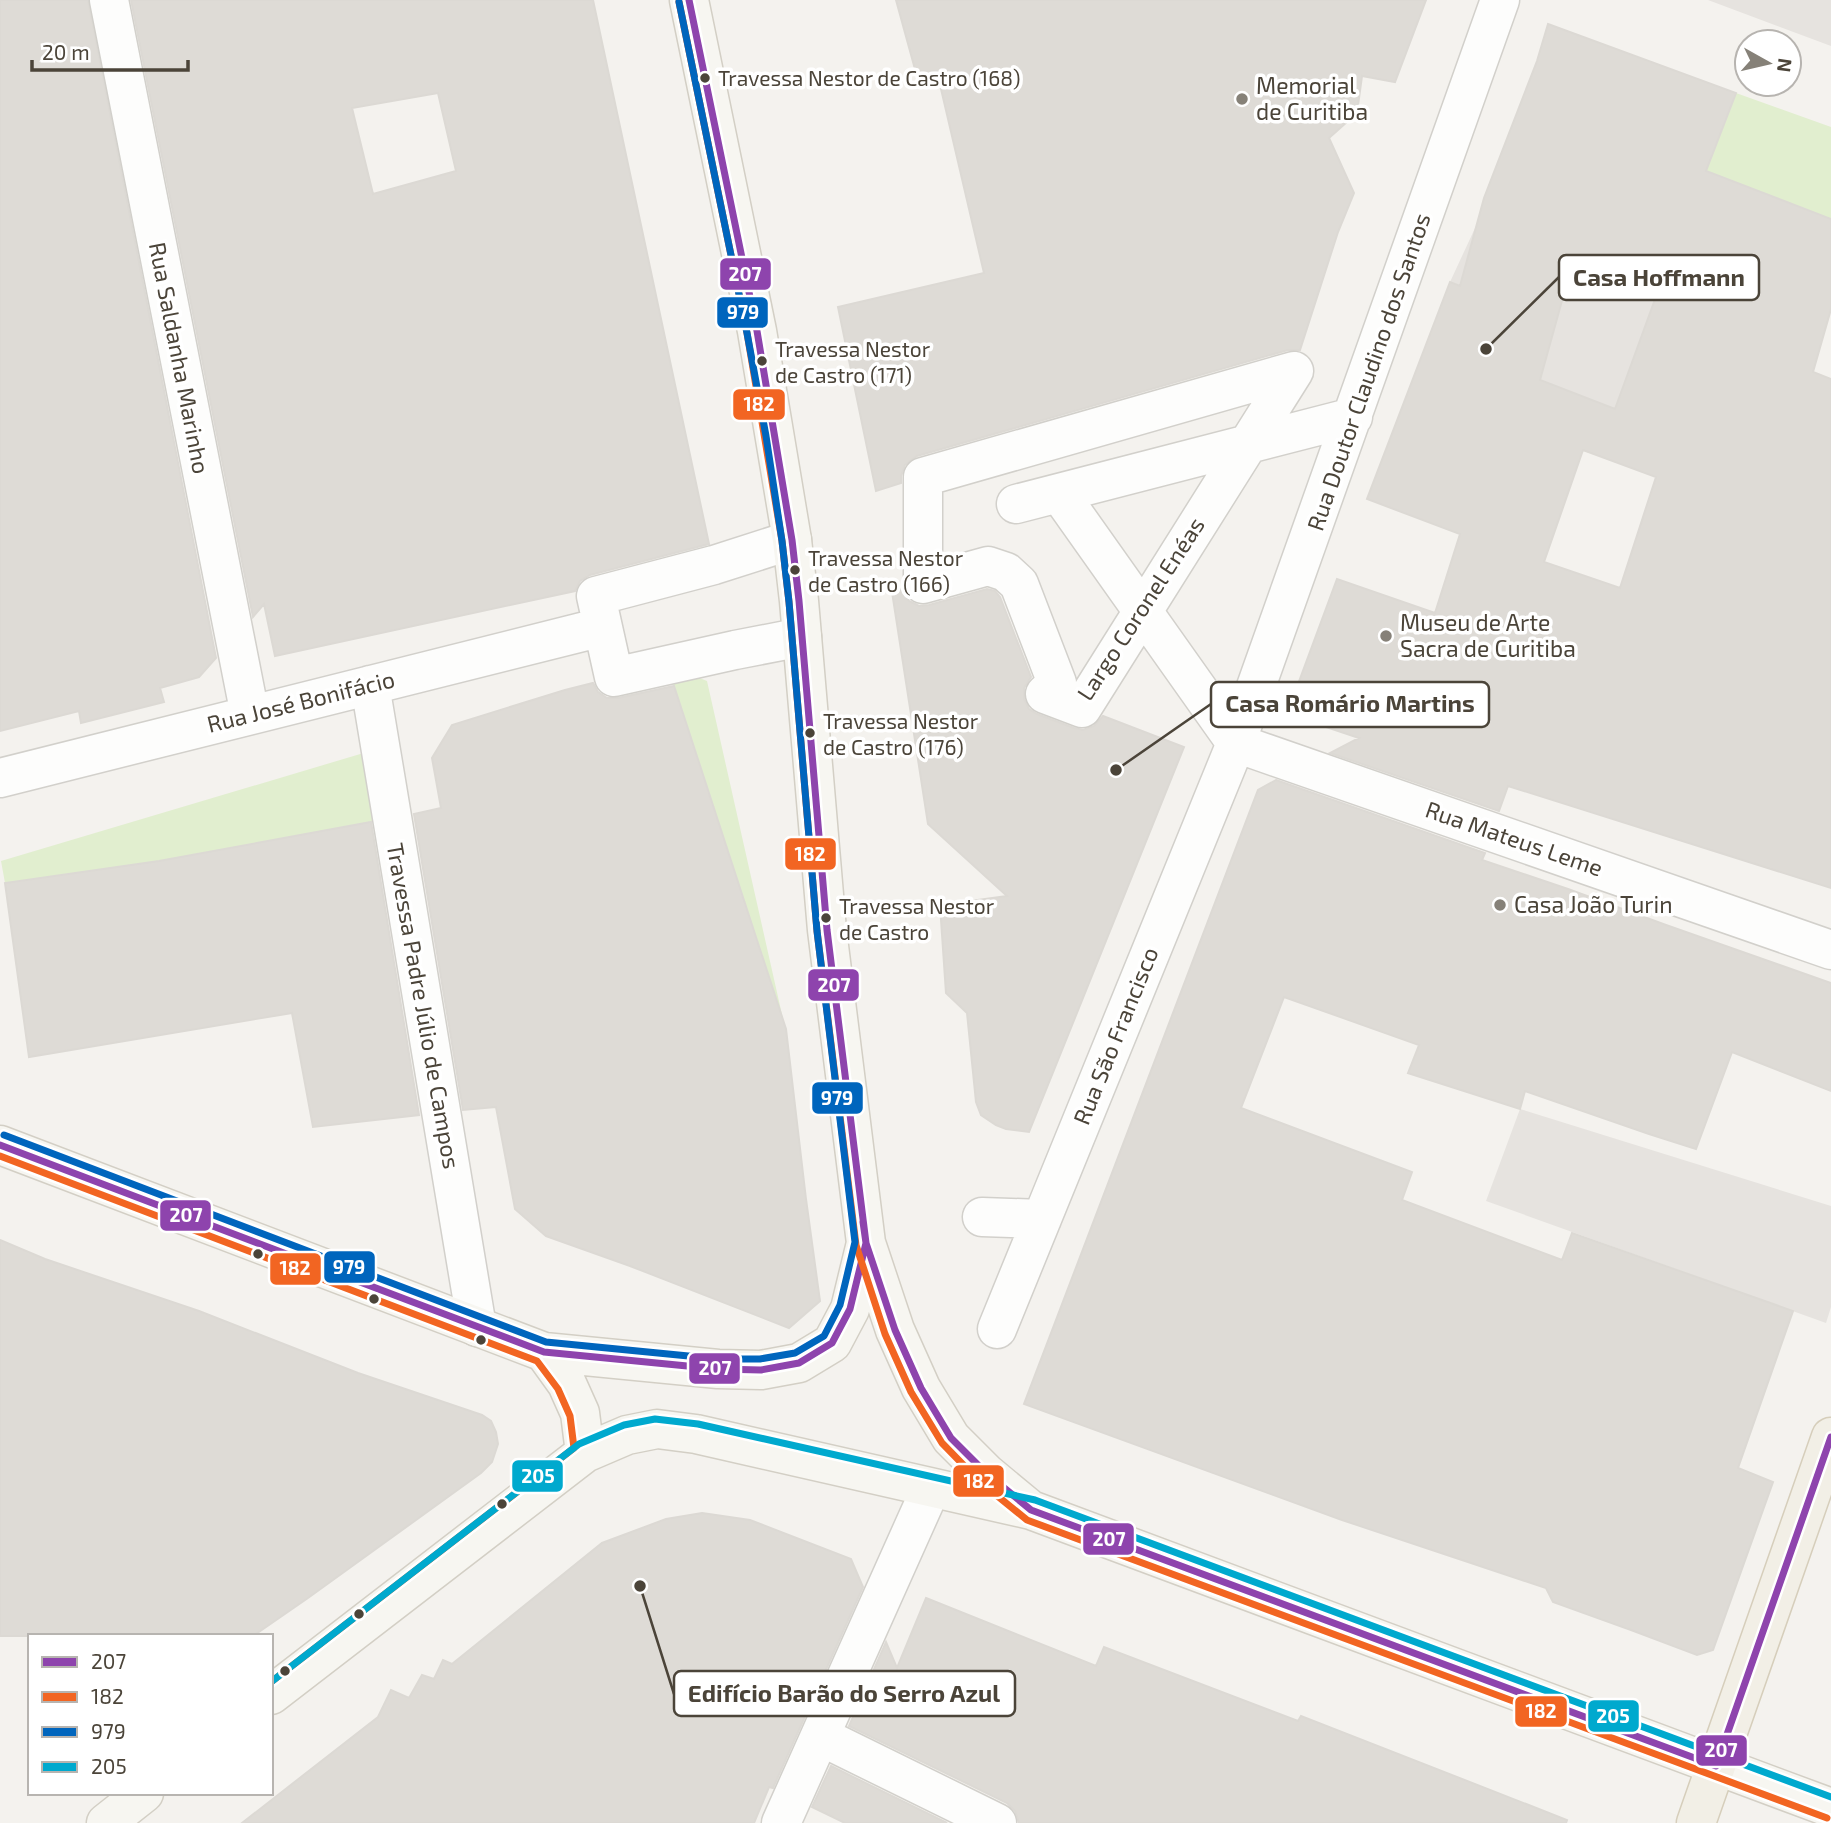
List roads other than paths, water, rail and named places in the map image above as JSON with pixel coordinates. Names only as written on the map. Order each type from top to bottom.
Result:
[{"type":"main road","points":[[1696,1823],[1831,1437]]},
{"type":"street","name":"Rua Saldanha Marinho","points":[[109,0],[250,715]]},
{"type":"street","points":[[689,0],[757,331],[792,540],[827,930],[866,1243],[895,1330],[921,1388],[951,1438],[1031,1510]]},
{"type":"street","name":"Rua Doutor Claudino dos Santos","points":[[1236,743],[1500,0]]},
{"type":"street","name":"Largo Coronel Enéas","points":[[1294,371],[1082,708],[1045,694],[1057,682],[1019,584],[1006,572],[988,566],[923,584],[923,477],[1294,371]]},
{"type":"street","points":[[1016,504],[1353,417]]},
{"type":"street","points":[[1059,493],[1236,743]]},
{"type":"street","points":[[792,540],[714,565],[596,596],[614,677],[802,637]]},
{"type":"street","name":"Rua José Bonifácio","points":[[0,778],[603,626]]},
{"type":"street","name":"Travessa Padre Júlio de Campos","points":[[370,685],[477,1327]]},
{"type":"street","name":"Rua Mateus Leme","points":[[1236,743],[1831,950]]},
{"type":"street","name":"Rua São Francisco","points":[[996,1329],[1236,743]]},
{"type":"street","points":[[0,1145],[544,1352],[761,1370],[799,1363],[832,1343],[850,1309],[866,1243]]},
{"type":"street","points":[[982,1217],[1042,1219]]},
{"type":"street","points":[[544,1352],[568,1384],[580,1413],[585,1453]]},
{"type":"street","points":[[273,1693],[585,1453],[627,1435],[657,1429],[696,1434],[1031,1510],[1831,1808]]},
{"type":"street","points":[[781,1823],[931,1488]]},
{"type":"street","points":[[820,1736],[997,1823]]},
{"type":"street","points":[[106,1823],[140,1795]]},
{"type":"place","name":"Travessa Nestor de Castro (168)","points":[[705,78]]},
{"type":"place","name":"Memorial de Curitiba","points":[[1242,99]]},
{"type":"place","name":"Casa Hoffmann","points":[[1486,349]]},
{"type":"place","name":"Travessa Nestor de Castro (171)","points":[[762,361]]},
{"type":"place","name":"Travessa Nestor de Castro (166)","points":[[795,570]]},
{"type":"place","name":"Museu de Arte Sacra de Curitiba","points":[[1386,636]]},
{"type":"place","name":"Travessa Nestor de Castro (176)","points":[[810,733]]},
{"type":"place","name":"Casa Romário Martins","points":[[1116,770]]},
{"type":"place","name":"Casa João Turin","points":[[1500,905]]},
{"type":"place","name":"Travessa Nestor de Castro","points":[[826,918]]},
{"type":"place","name":"Edifício Barão do Serro Azul","points":[[640,1586]]}]
